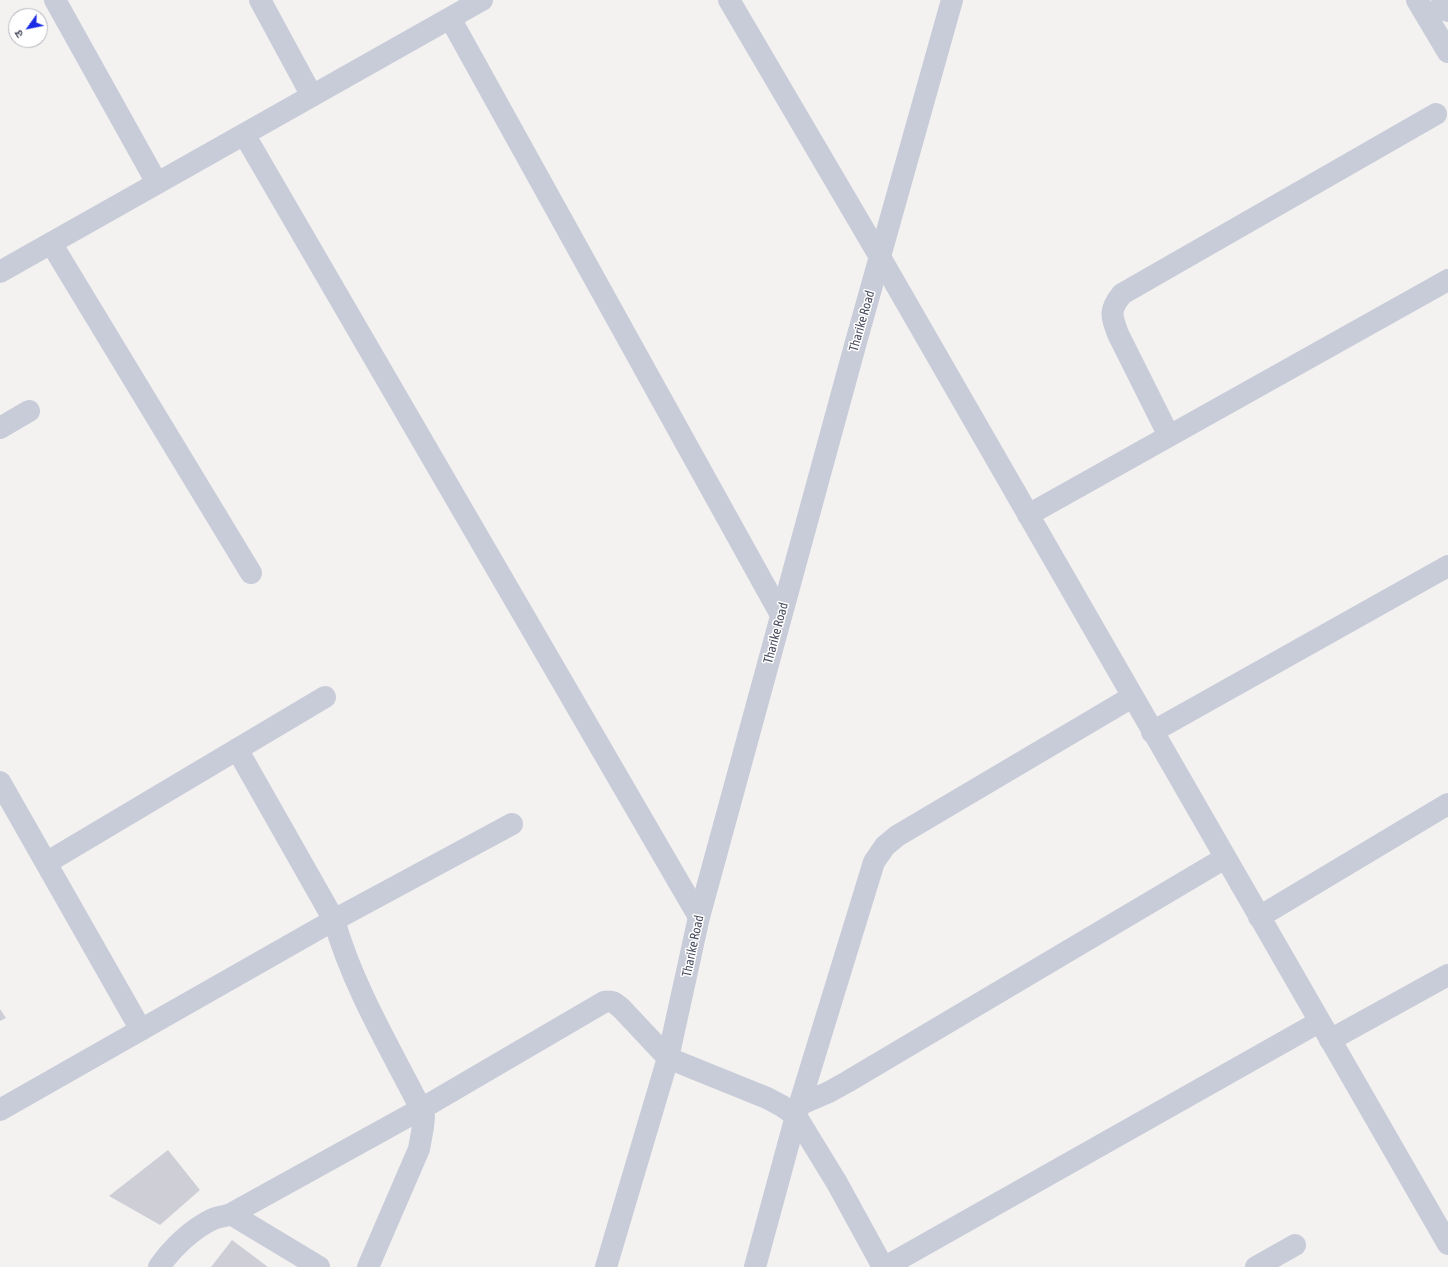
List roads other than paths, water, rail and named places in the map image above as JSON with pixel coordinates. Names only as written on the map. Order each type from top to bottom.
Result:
[{"type":"street","points":[[55,0],[157,183]]},
{"type":"street","points":[[260,0],[312,96]]},
{"type":"street","points":[[729,0],[880,257],[1258,917],[1448,1244]]},
{"type":"street","name":"Tharike Road","points":[[606,1267],[668,1058],[699,917],[781,614],[952,0]]},
{"type":"street","points":[[1417,0],[1448,52]]},
{"type":"street","points":[[1442,0],[1448,11]]},
{"type":"street","points":[[0,272],[479,1]]},
{"type":"street","points":[[450,18],[781,614]]},
{"type":"street","points":[[1169,436],[1118,334],[1112,318],[1114,304],[1122,294],[1436,114]]},
{"type":"street","points":[[244,134],[699,917]]},
{"type":"street","points":[[51,243],[251,573]]},
{"type":"street","points":[[1028,515],[1448,280]]},
{"type":"street","points":[[0,428],[29,411]]},
{"type":"street","points":[[1152,732],[1448,566]]},
{"type":"street","points":[[46,863],[325,697]]},
{"type":"street","points":[[755,1267],[798,1110],[871,869],[878,854],[897,836],[1132,697]]},
{"type":"street","points":[[236,749],[334,920],[342,948],[354,978],[424,1117],[419,1149],[368,1267]]},
{"type":"street","points":[[0,782],[142,1030]]},
{"type":"street","points":[[1258,917],[1448,804]]},
{"type":"street","points":[[0,1110],[334,920],[512,824]]},
{"type":"street","points":[[159,1267],[167,1256],[192,1232],[214,1219],[231,1214],[421,1109],[604,1002],[610,1001],[621,1008],[668,1058],[767,1098],[782,1106],[798,1110],[1225,858]]},
{"type":"street","points":[[798,1110],[884,1267],[1324,1031],[1448,975]]},
{"type":"street","points":[[231,1214],[319,1267]]},
{"type":"street","points":[[1256,1267],[1295,1244]]}]
